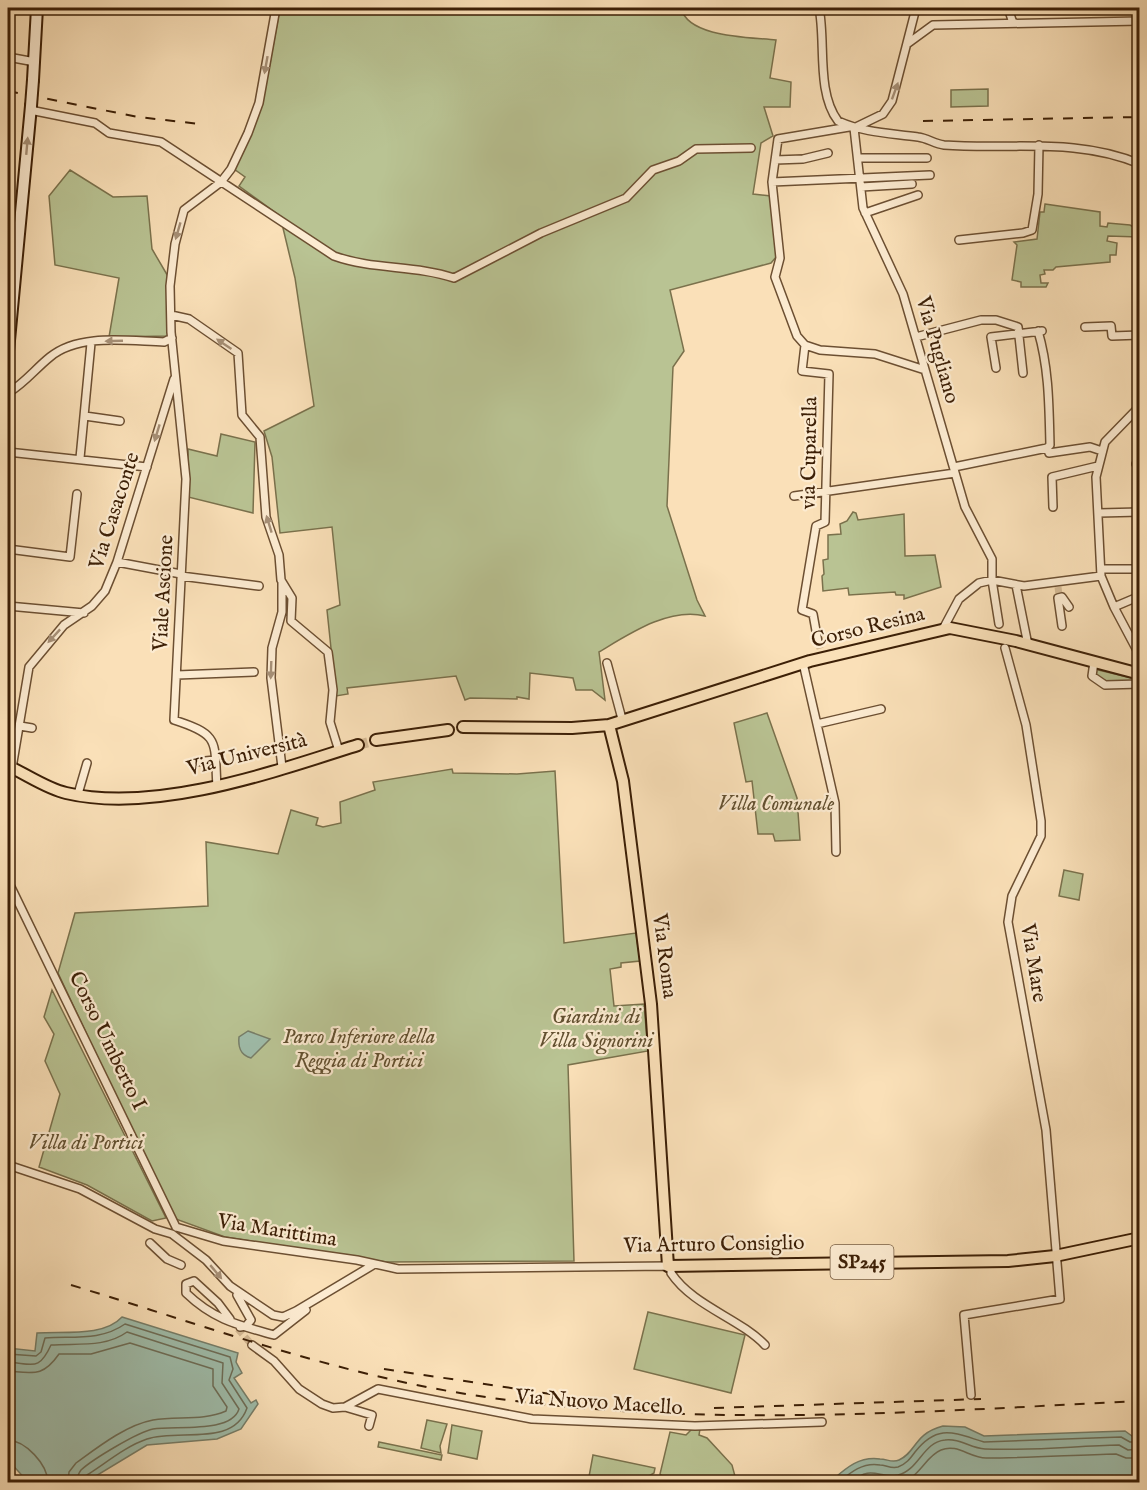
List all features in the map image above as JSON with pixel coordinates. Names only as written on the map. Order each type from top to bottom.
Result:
[{"type":"main road","name":"Corso Resina","points":[[609,724],[803,663],[950,628],[1028,645],[1140,674]]},
{"type":"main road","points":[[463,727],[572,728],[609,724]]},
{"type":"main road","name":"Via Roma","points":[[609,724],[623,781],[651,1004],[670,1266]]},
{"type":"main road","points":[[376,740],[448,730]]},
{"type":"main road","name":"Via Università","points":[[10,768],[65,793],[122,800],[217,787],[357,746]]},
{"type":"main road","name":"SP245","points":[[1055,1256],[1140,1238]]},
{"type":"main road","name":"Via Arturo Consiglio","points":[[670,1266],[1008,1262],[1055,1256]]},
{"type":"street","points":[[8,351],[35,62],[37,8]]},
{"type":"street","points":[[221,182],[231,169],[259,103],[276,8]]},
{"type":"street","points":[[819,8],[821,56],[828,93],[838,121],[868,132],[917,136],[942,145],[1039,145],[1082,148],[1140,164]]},
{"type":"street","points":[[916,8],[891,101],[883,114],[853,128],[777,139],[772,182],[780,258],[775,277],[790,324],[806,345],[820,350],[875,354],[925,370]]},
{"type":"street","points":[[1008,8],[1014,23]]},
{"type":"street","points":[[907,44],[933,25],[1140,21]]},
{"type":"street","points":[[8,57],[35,62]]},
{"type":"street","points":[[31,108],[95,123],[109,133],[160,142],[334,256],[357,264],[438,273],[454,278],[542,233],[626,198],[653,170],[679,161],[696,149],[752,148]]},
{"type":"street","name":"Via Pugliano","points":[[853,128],[865,213],[903,294],[965,507],[992,559],[992,580],[999,624]]},
{"type":"street","points":[[959,240],[1032,230],[1038,194],[1039,145]]},
{"type":"street","points":[[775,160],[803,159],[828,153]]},
{"type":"street","points":[[858,158],[927,158]]},
{"type":"street","points":[[772,182],[930,175]]},
{"type":"street","name":"Viale Ascione","points":[[217,787],[212,739],[200,727],[174,720],[186,478],[175,377],[170,286],[174,244],[184,210],[221,182]]},
{"type":"street","points":[[861,187],[912,184]]},
{"type":"street","points":[[865,213],[918,195]]},
{"type":"street","points":[[171,315],[189,319],[238,353],[242,415],[260,437],[266,517],[279,555],[282,580],[282,612],[272,648],[271,678],[282,767]]},
{"type":"street","points":[[916,337],[981,320],[996,320],[1018,327],[1023,373]]},
{"type":"street","points":[[1085,327],[1111,326],[1112,336],[1140,336]]},
{"type":"street","points":[[794,496],[955,470],[1047,448],[1050,444],[1049,398],[1046,357],[1040,331],[992,337],[996,368]]},
{"type":"street","points":[[8,393],[23,385],[50,356],[72,344],[164,342],[172,338]]},
{"type":"street","points":[[80,458],[90,343]]},
{"type":"street","name":"via Cuparella","points":[[806,345],[802,371],[829,374],[825,522],[816,526],[802,610],[813,614],[818,642]]},
{"type":"street","name":"Via Casaconte","points":[[10,768],[20,726],[29,667],[59,631],[84,613],[105,591],[117,562],[175,377]]},
{"type":"street","points":[[1140,406],[1115,428],[1105,442],[1096,477],[1101,572],[1114,607],[1140,656]]},
{"type":"street","points":[[85,416],[120,421]]},
{"type":"street","points":[[1047,448],[1049,453],[1090,447],[1102,451]]},
{"type":"street","points":[[8,452],[147,467]]},
{"type":"street","points":[[1053,507],[1052,477],[1098,466]]},
{"type":"street","points":[[8,549],[70,557],[77,494]]},
{"type":"street","points":[[1099,513],[1140,512]]},
{"type":"street","points":[[117,562],[181,575],[259,586]]},
{"type":"street","points":[[943,629],[944,623],[965,592],[979,583],[992,580],[1024,586],[1058,585],[1101,572],[1140,569]]},
{"type":"street","points":[[282,580],[292,598],[291,621],[327,652],[333,690],[330,722],[339,752]]},
{"type":"street","points":[[1016,585],[1028,645]]},
{"type":"street","points":[[1114,607],[1140,596]]},
{"type":"street","points":[[1062,626],[1059,597],[1062,597],[1069,607]]},
{"type":"street","points":[[8,606],[84,613]]},
{"type":"street","name":"Via Mare","points":[[971,1395],[964,1315],[1052,1303],[1060,1299],[1055,1256],[1052,1173],[1008,922],[1012,896],[1041,836],[1041,821],[1026,725],[1005,648]]},
{"type":"street","points":[[1094,662],[1092,676],[1105,685],[1140,684]]},
{"type":"street","points":[[607,663],[622,719]]},
{"type":"street","points":[[803,663],[835,803],[836,852]]},
{"type":"street","points":[[177,675],[254,672]]},
{"type":"street","points":[[818,724],[881,709]]},
{"type":"street","points":[[20,726],[32,728]]},
{"type":"street","points":[[195,762],[215,760]]},
{"type":"street","points":[[78,794],[87,763]]},
{"type":"street","name":"Corso Umberto I","points":[[8,881],[170,1228]]},
{"type":"street","points":[[8,1165],[80,1190],[170,1228],[206,1260],[245,1301],[273,1315],[283,1317],[373,1265]]},
{"type":"street","name":"Via Marittima","points":[[170,1228],[223,1241],[357,1260],[373,1265]]},
{"type":"street","points":[[150,1243],[167,1259],[181,1265]]},
{"type":"street","points":[[353,1277],[358,1269],[357,1260]]},
{"type":"street","name":"Via Arturo Consiglio","points":[[373,1265],[398,1269],[670,1266]]},
{"type":"street","points":[[670,1266],[671,1273],[684,1286],[725,1318],[755,1334],[765,1345]]},
{"type":"street","points":[[230,1319],[218,1303],[194,1281],[186,1284],[184,1289],[190,1297],[237,1326],[274,1335],[331,1290]]},
{"type":"street","points":[[237,1326],[246,1326],[250,1320],[245,1301]]},
{"type":"street","points":[[252,1345],[274,1361],[302,1391],[322,1404],[333,1408],[345,1407],[372,1415],[369,1426]]},
{"type":"street","name":"Via Nuovo Macello","points":[[345,1407],[378,1389],[532,1419],[695,1426],[822,1422]]},
{"type":"green space","points":[[280,8],[681,8],[686,18],[708,31],[776,40],[770,78],[791,82],[790,107],[764,107],[773,136],[761,143],[753,194],[771,196],[777,256],[771,263],[670,290],[684,351],[673,367],[667,506],[697,600],[705,616],[677,615],[664,619],[636,630],[599,652],[605,700],[592,690],[576,690],[573,678],[530,673],[529,699],[517,697],[517,699],[470,698],[465,700],[456,676],[347,688],[348,694],[336,696],[327,610],[340,605],[332,527],[280,533],[272,457],[264,431],[314,406],[295,278],[283,228],[287,221],[239,186],[245,177],[234,169],[255,123],[265,90]]},
{"type":"green space","points":[[988,89],[988,106],[951,107],[951,90]]},
{"type":"green space","points":[[70,170],[113,197],[147,196],[152,249],[169,278],[169,336],[109,337],[119,278],[55,265],[49,196]]},
{"type":"green space","points":[[1045,204],[1100,212],[1100,226],[1107,227],[1108,223],[1130,225],[1137,229],[1139,237],[1108,236],[1107,241],[1117,243],[1116,255],[1110,255],[1110,262],[1044,270],[1045,274],[1040,275],[1041,283],[1048,283],[1046,287],[1021,287],[1021,282],[1012,280],[1017,245],[1014,242],[1037,239],[1040,212],[1044,212]]},
{"type":"green space","points":[[221,434],[255,442],[253,513],[188,497],[188,449],[217,456]]},
{"type":"green space","points":[[853,512],[856,513],[858,520],[904,514],[905,556],[935,555],[941,587],[904,599],[904,595],[896,595],[895,592],[849,595],[848,588],[823,591],[823,560],[828,559],[828,535],[841,534],[840,524],[847,521]]},
{"type":"green space","points":[[1094,669],[1136,679],[1136,684],[1111,683],[1093,675]]},
{"type":"green space","name":"Villa Comunale","points":[[767,713],[797,798],[800,840],[775,841],[773,834],[758,834],[752,781],[746,782],[734,723]]},
{"type":"green space","name":"Parco Inferiore della Reggia di Portici","points":[[452,769],[453,773],[517,774],[555,771],[564,943],[636,933],[640,961],[621,963],[621,967],[610,969],[614,1006],[644,1004],[648,1051],[568,1065],[574,1261],[386,1262],[225,1237],[173,1218],[58,973],[75,913],[208,906],[206,842],[278,854],[291,810],[318,818],[316,825],[323,827],[341,823],[340,802],[375,790],[373,782]]},
{"type":"green space","points":[[1064,870],[1083,874],[1079,900],[1059,896]]},
{"type":"green space","name":"Villa di Portici","points":[[52,990],[166,1218],[152,1221],[87,1185],[39,1167],[60,1094],[45,1061],[54,1034],[44,1017]]},
{"type":"green space","points":[[648,1312],[745,1335],[731,1393],[634,1369]]},
{"type":"green space","points":[[427,1420],[447,1424],[440,1446],[441,1453],[421,1448]]},
{"type":"green space","points":[[452,1425],[482,1431],[477,1459],[448,1453]]},
{"type":"green space","points":[[692,1429],[700,1429],[699,1435],[707,1438],[732,1465],[736,1480],[747,1479],[747,1482],[668,1482],[660,1474],[670,1432],[686,1435]]},
{"type":"green space","points":[[379,1442],[442,1455],[441,1460],[378,1447]]},
{"type":"green space","points":[[593,1455],[655,1468],[654,1473],[639,1482],[588,1482]]},
{"type":"water","points":[[248,1031],[270,1039],[251,1058],[242,1053],[239,1044],[239,1037]]},
{"type":"water","points":[[122,1317],[238,1353],[236,1362],[242,1373],[234,1378],[251,1403],[256,1400],[258,1404],[241,1429],[217,1439],[147,1445],[86,1482],[28,1482],[8,1460],[8,1348],[35,1351],[37,1333],[105,1328]]},
{"type":"water","points":[[943,1426],[965,1427],[984,1436],[1125,1431],[1132,1436],[1139,1436],[1139,1482],[830,1482],[858,1462],[872,1459],[899,1460],[905,1457],[926,1434]]},
{"type":"pier","points":[[183,1476],[245,1478],[250,1482],[183,1479],[164,1482]]},
{"type":"tunnel","points":[[1058,587],[1059,595]]},
{"type":"tunnel","points":[[818,642],[823,658]]},
{"type":"tunnel","points":[[358,745],[376,740]]},
{"type":"tunnel","points":[[231,1321],[252,1345]]},
{"type":"railway","points":[[8,91],[138,117],[200,124]]},
{"type":"railway","points":[[923,121],[1140,117]]},
{"type":"railway","points":[[71,1285],[264,1345],[361,1372],[460,1393],[545,1404],[714,1415],[799,1415],[970,1410],[1140,1401]]},
{"type":"railway","points":[[384,1369],[598,1401]]},
{"type":"railway","points":[[714,1408],[981,1399]]},
{"type":"park label","name":"Giardini di Villa Signorini","points":[[596,1029]]}]
